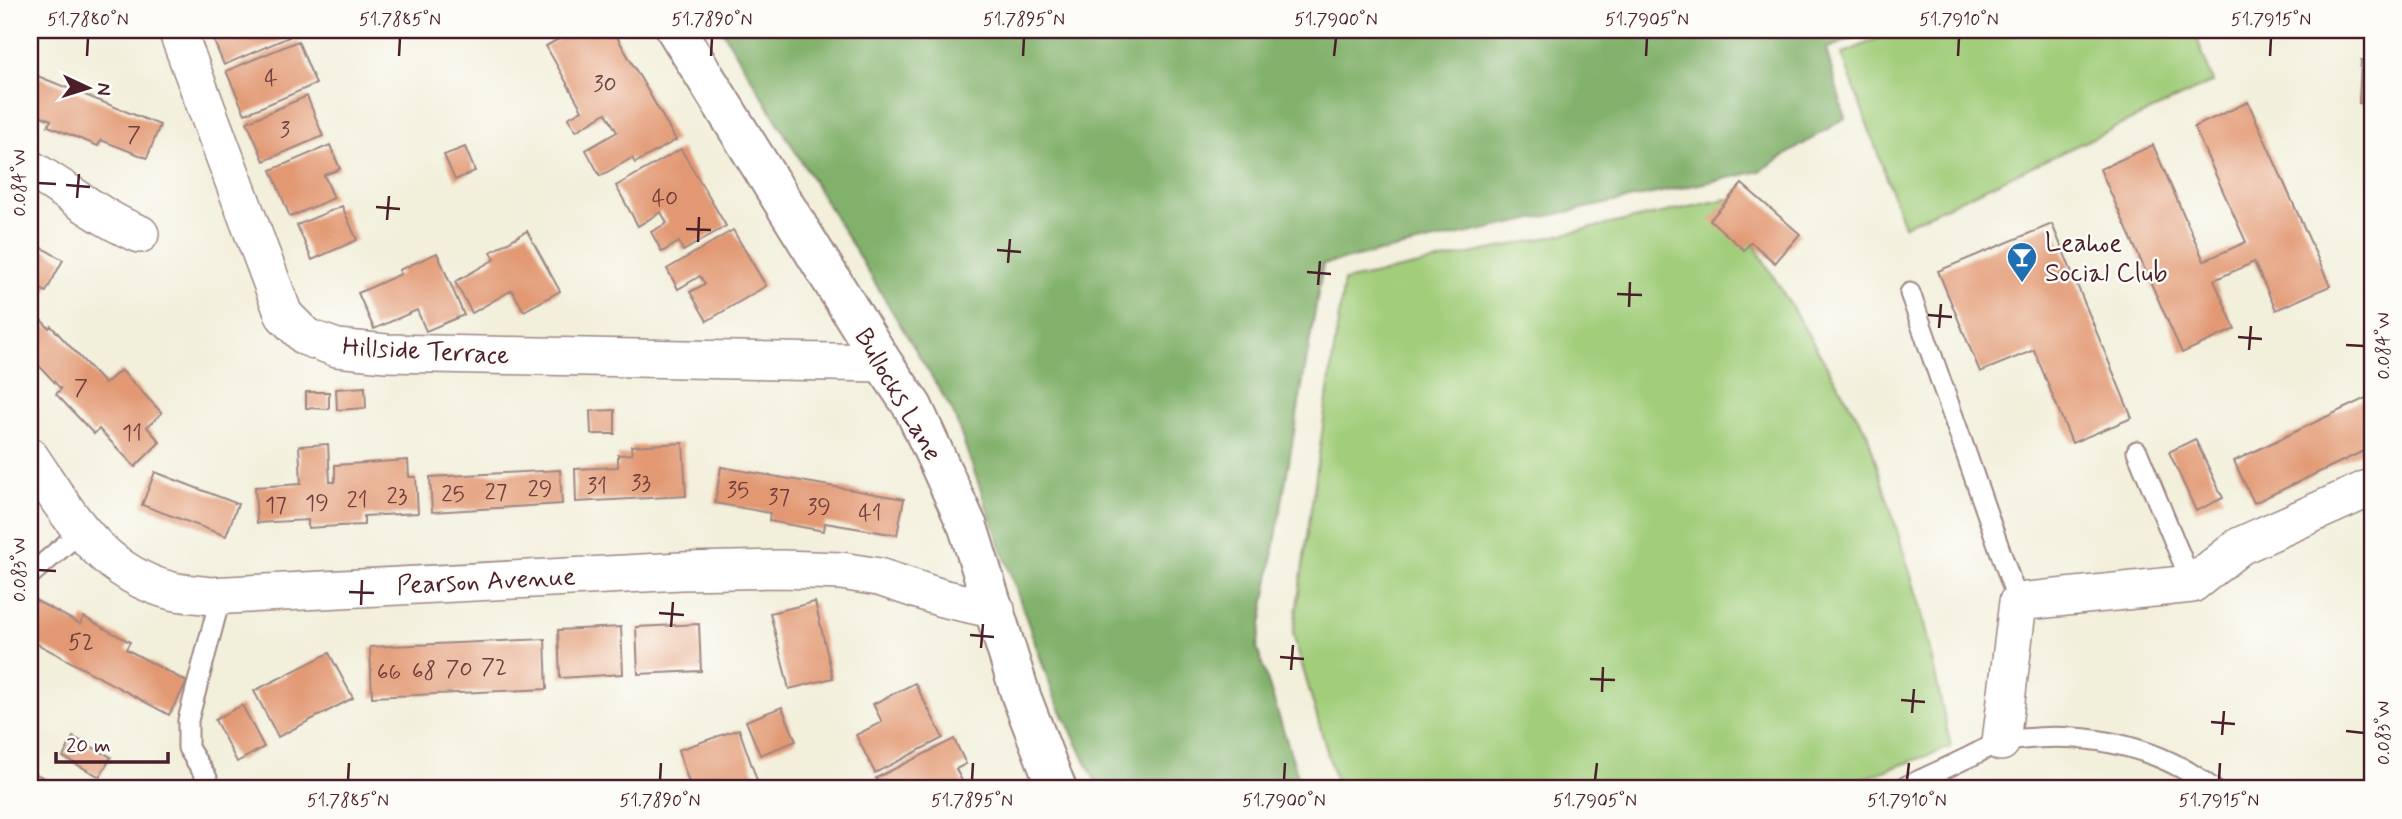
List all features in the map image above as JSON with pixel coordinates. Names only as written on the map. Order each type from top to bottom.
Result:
[{"type":"main road","name":"Bullocks Lane","points":[[676,30],[912,407],[942,466],[968,527],[1021,696],[1057,789]]},
{"type":"street","name":"Hillside Terrace","points":[[177,30],[284,315],[306,337],[337,348],[386,353],[883,363]]},
{"type":"street","points":[[30,169],[58,184],[118,226],[140,234]]},
{"type":"street","name":"Pearson Avenue","points":[[30,457],[80,531],[113,562],[143,580],[173,591],[221,595],[654,572],[781,569],[841,571],[879,577],[942,598],[996,610]]},
{"type":"street","points":[[2001,743],[2018,602],[2192,584],[2241,547],[2372,487]]},
{"type":"lane","points":[[1910,293],[2018,602]]},
{"type":"lane","points":[[2137,452],[2192,584]]},
{"type":"lane","points":[[30,575],[80,531]]},
{"type":"lane","points":[[207,778],[188,748],[188,720],[221,595]]},
{"type":"lane","points":[[1900,789],[2001,743],[2066,737],[2140,750],[2176,765],[2213,789]]},
{"type":"green space","points":[[722,30],[1873,30],[1826,49],[1845,118],[1760,171],[1323,264],[1257,648],[1302,789],[1099,789],[1054,696],[953,412]]},
{"type":"green space","points":[[1897,30],[2194,30],[2213,82],[1904,226],[1842,54]]},
{"type":"green space","points":[[1727,199],[1867,433],[1920,605],[1951,747],[1834,789],[1338,789],[1293,634],[1344,281]]},
{"type":"building","points":[[220,30],[286,30],[289,37],[224,65],[211,34]]},
{"type":"building","points":[[575,30],[613,30],[676,140],[635,163],[632,158],[600,176],[586,150],[617,132],[606,113],[576,131],[568,118],[582,110],[546,46]]},
{"type":"building","points":[[298,41],[316,84],[245,114],[226,71]]},
{"type":"building","points":[[2361,60],[2372,61],[2372,104],[2359,103]]},
{"type":"building","points":[[30,73],[160,125],[147,158],[101,140],[98,146],[48,126],[51,120],[30,111]]},
{"type":"building","points":[[307,96],[323,136],[264,161],[247,122]]},
{"type":"building","points":[[2248,102],[2330,286],[2276,310],[2254,262],[2214,280],[2235,329],[2182,353],[2100,169],[2153,145],[2204,261],[2246,242],[2194,127]]},
{"type":"building","points":[[330,145],[340,169],[324,175],[334,198],[290,217],[271,170]]},
{"type":"building","points":[[465,147],[475,171],[455,180],[444,155]]},
{"type":"building","points":[[681,149],[726,226],[683,251],[679,242],[662,252],[651,232],[667,223],[661,212],[638,226],[616,186]]},
{"type":"building","points":[[1742,184],[1800,234],[1775,263],[1751,242],[1744,250],[1710,220]]},
{"type":"building","points":[[342,206],[357,240],[312,260],[297,225]]},
{"type":"building","points":[[2052,224],[2132,418],[2072,443],[2034,350],[1980,372],[1938,271]]},
{"type":"building","points":[[733,230],[766,286],[707,321],[690,292],[705,284],[700,276],[678,289],[667,269]]},
{"type":"building","points":[[527,231],[560,291],[524,311],[512,290],[472,313],[455,282],[495,259],[491,252]]},
{"type":"building","points":[[30,241],[63,260],[46,292],[30,283]]},
{"type":"building","points":[[437,253],[464,315],[426,331],[417,310],[374,329],[358,293],[401,274],[399,270]]},
{"type":"building","points":[[41,320],[49,328],[51,326],[105,384],[121,370],[162,413],[147,427],[160,442],[135,467],[99,429],[94,434],[56,394],[61,389],[30,356],[30,331]]},
{"type":"building","points":[[365,387],[366,408],[337,410],[336,389]]},
{"type":"building","points":[[306,392],[329,392],[329,409],[306,408]]},
{"type":"building","points":[[2372,395],[2372,447],[2254,503],[2234,461]]},
{"type":"building","points":[[615,410],[615,434],[591,434],[590,411]]},
{"type":"building","points":[[2195,439],[2223,498],[2196,511],[2169,452]]},
{"type":"building","points":[[683,443],[686,496],[576,502],[575,469],[618,467],[618,455],[632,454],[631,446]]},
{"type":"building","points":[[328,444],[330,482],[335,482],[335,465],[408,460],[409,477],[416,477],[418,513],[364,516],[364,525],[308,528],[308,520],[257,523],[255,487],[301,484],[299,446]]},
{"type":"building","points":[[721,467],[904,499],[897,535],[825,523],[824,531],[769,521],[770,513],[715,503]]},
{"type":"building","points":[[560,470],[562,504],[432,512],[430,477]]},
{"type":"building","points":[[155,472],[238,504],[226,536],[142,505]]},
{"type":"building","points":[[33,599],[80,624],[84,617],[130,642],[126,649],[187,682],[169,715],[30,640],[30,606]]},
{"type":"building","points":[[815,602],[833,678],[789,689],[770,613]]},
{"type":"building","points":[[699,624],[701,671],[638,674],[636,627]]},
{"type":"building","points":[[621,627],[623,674],[560,678],[558,630]]},
{"type":"building","points":[[545,639],[547,689],[372,697],[370,647]]},
{"type":"building","points":[[329,653],[353,698],[278,737],[254,691]]},
{"type":"building","points":[[915,683],[943,738],[875,773],[856,735],[882,722],[873,704]]},
{"type":"building","points":[[242,705],[264,747],[237,762],[215,720]]},
{"type":"building","points":[[782,707],[796,741],[760,755],[746,721]]},
{"type":"building","points":[[739,729],[760,789],[691,789],[678,750]]},
{"type":"building","points":[[73,737],[111,757],[100,777],[63,757]]},
{"type":"building","points":[[954,739],[966,764],[956,769],[966,789],[882,789],[876,778]]},
{"type":"building","points":[[30,770],[40,776],[64,789],[30,789]]},
{"type":"place","name":"Leahoe Social Club","points":[[2022,284]]}]
